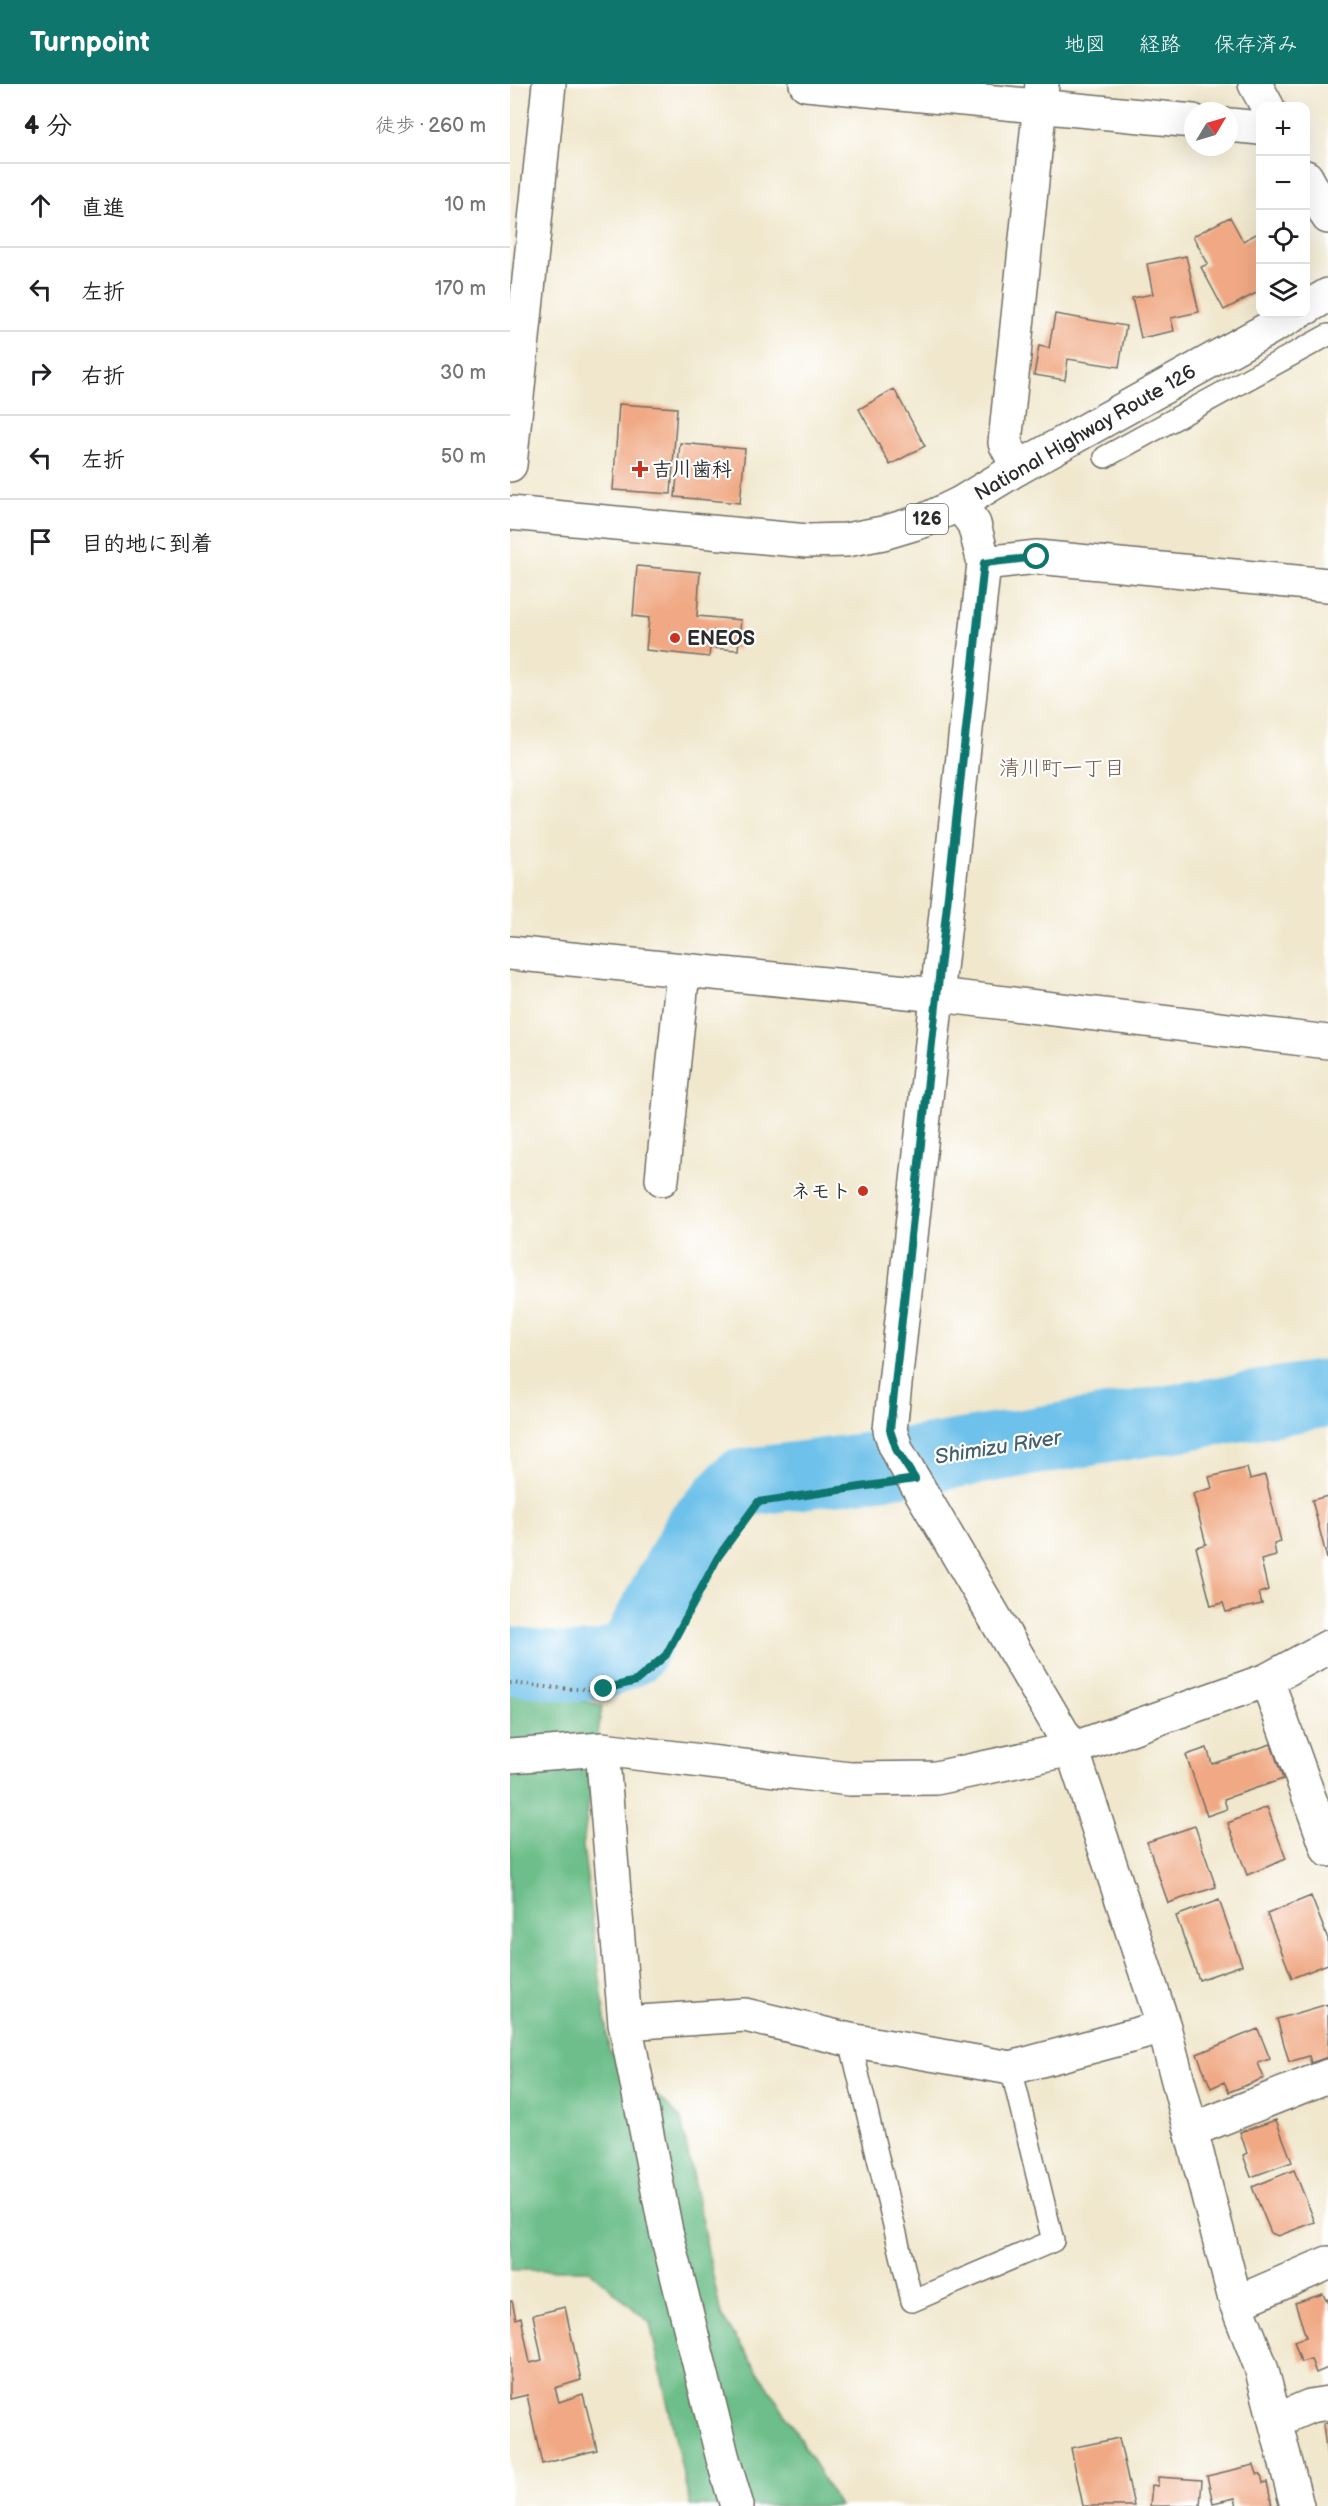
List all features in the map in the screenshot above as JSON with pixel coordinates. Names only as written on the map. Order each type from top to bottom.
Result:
[{"type":"main road","points":[[510,465],[549,84]]},
{"type":"main road","points":[[806,84],[1041,95],[1184,120]]},
{"type":"main road","points":[[1255,84],[1265,102]]},
{"type":"main road","points":[[1018,468],[1005,443],[1041,95]]},
{"type":"main road","points":[[1238,126],[1256,128]]},
{"type":"main road","points":[[1310,186],[1328,217]]},
{"type":"main road","points":[[1310,305],[1328,295]]},
{"type":"main road","name":"National Highway Route 126","points":[[510,513],[807,541],[846,540],[883,533],[923,521],[959,504],[1018,468],[1288,318]]},
{"type":"main road","points":[[959,504],[974,524],[984,563],[890,1430],[897,1451],[1072,1749],[1164,2027],[1236,2303],[1261,2367],[1297,2506]]},
{"type":"main road","points":[[984,563],[1037,557],[1328,585]]},
{"type":"main road","points":[[510,953],[938,995],[1328,1042]]},
{"type":"main road","points":[[662,1179],[683,971]]},
{"type":"main road","points":[[510,1756],[602,1749],[850,1779],[936,1778],[1072,1749],[1267,1680],[1328,1647]]},
{"type":"main road","points":[[1267,1680],[1328,1850]]},
{"type":"main road","points":[[602,1749],[625,2023],[666,2231],[723,2459],[737,2506]]},
{"type":"main road","points":[[625,2023],[745,2015],[850,2040],[1011,2068],[1164,2027]]},
{"type":"main road","points":[[1192,2130],[1328,2076]]},
{"type":"main road","points":[[1236,2303],[1328,2263]]},
{"type":"main road","points":[[1275,2421],[1310,2406],[1328,2403]]},
{"type":"lane","points":[[1105,457],[1328,335]]},
{"type":"lane","points":[[850,2040],[912,2301],[1053,2241],[1011,2068]]},
{"type":"path","points":[[510,1683],[604,1689],[636,1681],[666,1655],[718,1557],[758,1502],[915,1479]]},
{"type":"green space","points":[[510,1686],[602,1705],[583,1846],[609,2050],[681,2119],[721,2315],[778,2402],[839,2506],[690,2506],[650,2323],[589,2270],[510,2270]]},
{"type":"building","points":[[1230,217],[1243,241],[1256,234],[1256,293],[1224,310],[1201,267],[1208,264],[1193,236]]},
{"type":"building","points":[[1186,256],[1199,312],[1171,318],[1174,331],[1141,338],[1132,298],[1153,294],[1147,264]]},
{"type":"building","points":[[1055,314],[1126,326],[1119,367],[1068,359],[1065,380],[1034,375],[1039,346],[1049,348]]},
{"type":"building","points":[[894,389],[925,446],[890,465],[859,409]]},
{"type":"building","points":[[619,404],[677,408],[671,494],[613,490]]},
{"type":"building","points":[[680,443],[745,449],[740,503],[675,497]]},
{"type":"building","points":[[637,566],[700,572],[697,616],[741,620],[738,650],[710,648],[709,657],[646,650],[649,618],[633,616]]},
{"type":"building","points":[[1247,1468],[1250,1479],[1265,1475],[1281,1542],[1274,1544],[1276,1556],[1261,1560],[1268,1590],[1259,1593],[1262,1604],[1226,1612],[1223,1603],[1211,1606],[1196,1547],[1206,1544],[1193,1494],[1212,1488],[1209,1477]]},
{"type":"building","points":[[1328,1496],[1328,1559],[1327,1559],[1312,1500]]},
{"type":"building","points":[[1271,1744],[1283,1779],[1224,1799],[1227,1809],[1207,1816],[1186,1755],[1207,1748],[1212,1764]]},
{"type":"building","points":[[1267,1807],[1286,1859],[1247,1875],[1228,1823]]},
{"type":"building","points":[[1195,1826],[1216,1887],[1168,1903],[1147,1842]]},
{"type":"building","points":[[1311,1896],[1328,1939],[1328,1964],[1292,1978],[1267,1914]]},
{"type":"building","points":[[1219,1900],[1242,1965],[1199,1980],[1176,1916]]},
{"type":"building","points":[[1328,2004],[1328,2057],[1311,2063],[1309,2056],[1289,2062],[1277,2019]]},
{"type":"building","points":[[1258,2029],[1270,2059],[1258,2063],[1264,2078],[1229,2092],[1224,2082],[1211,2088],[1197,2054]]},
{"type":"building","points":[[1276,2120],[1292,2162],[1251,2177],[1243,2155],[1247,2153],[1240,2132]]},
{"type":"building","points":[[1294,2170],[1315,2222],[1278,2236],[1271,2233],[1252,2187]]},
{"type":"building","points":[[1323,2294],[1326,2300],[1328,2299],[1328,2368],[1316,2373],[1311,2359],[1301,2362],[1294,2341],[1306,2337],[1295,2303]]},
{"type":"building","points":[[510,2301],[512,2301],[516,2319],[521,2317],[530,2363],[542,2360],[533,2315],[565,2307],[581,2380],[555,2388],[559,2402],[583,2394],[597,2450],[542,2464],[527,2395],[510,2399]]},
{"type":"building","points":[[1328,2423],[1328,2457],[1327,2457],[1323,2424]]},
{"type":"building","points":[[1119,2438],[1134,2506],[1083,2506],[1071,2448]]},
{"type":"building","points":[[1254,2465],[1257,2474],[1261,2474],[1263,2483],[1267,2482],[1272,2506],[1237,2506],[1235,2498],[1213,2503],[1207,2476]]},
{"type":"building","points":[[1158,2477],[1202,2480],[1200,2506],[1150,2506],[1152,2485],[1158,2486]]},
{"type":"waterway","name":"Shimizu River","points":[[510,1660],[574,1668],[606,1664],[632,1652],[697,1531],[741,1483],[925,1459],[1328,1393]]},
{"type":"place","name":"吉川歯科","points":[[640,469]]},
{"type":"place","name":"ENEOS","points":[[675,638]]},
{"type":"place","name":"ネモト","points":[[863,1191]]},
{"type":"district","name":"清川町一丁目","points":[[1062,768]]},
{"type":"route","points":[[604,1689],[636,1681],[666,1655],[718,1557],[758,1502],[915,1479],[897,1451],[890,1430],[984,563],[1037,557]]}]
